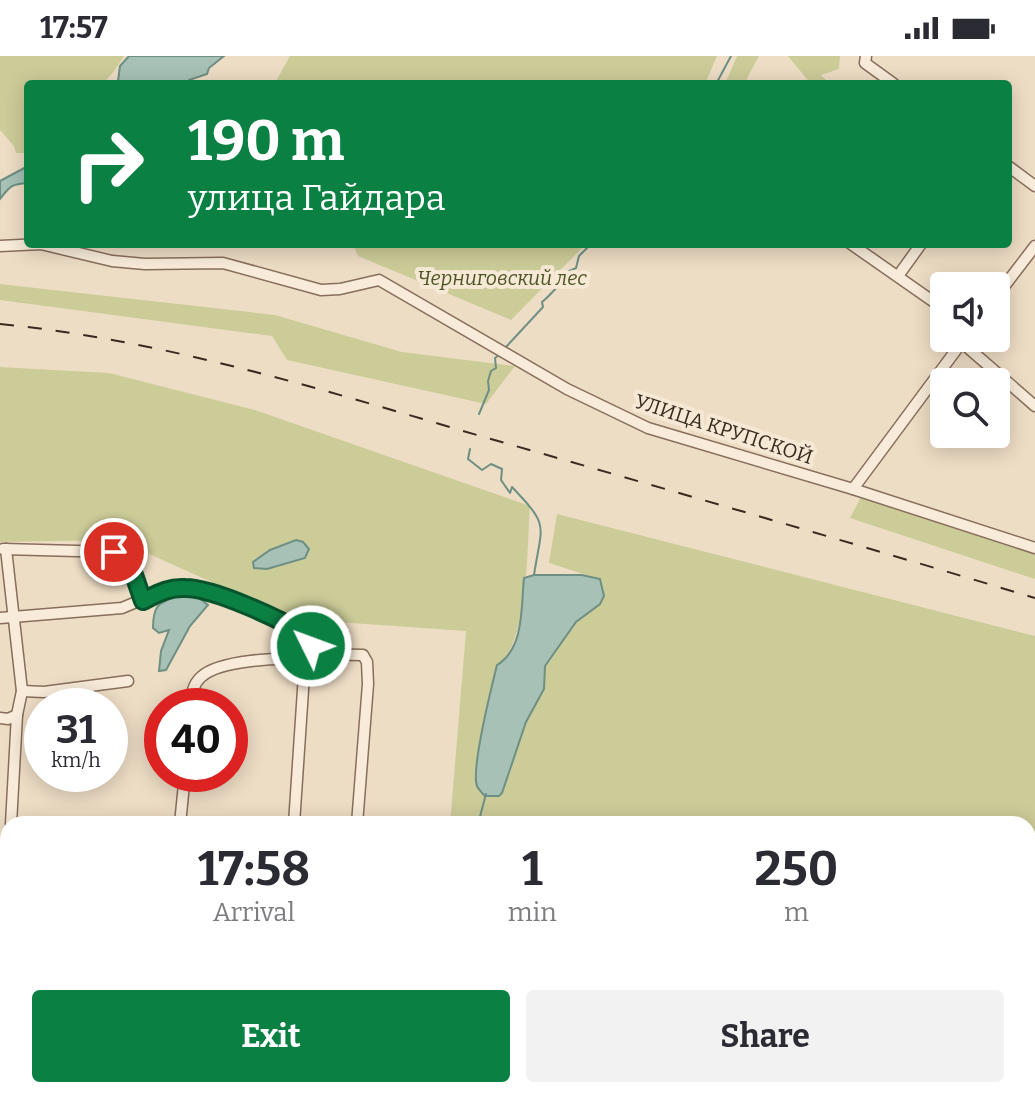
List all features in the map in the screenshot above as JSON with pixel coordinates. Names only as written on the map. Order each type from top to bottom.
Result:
[{"type":"street","points":[[866,60],[889,80]]},
{"type":"street","points":[[1012,169],[1035,186]]},
{"type":"street","name":"УЛИЦА КРУПСКОЙ","points":[[0,246],[24,245]]},
{"type":"street","points":[[1010,279],[1035,246]]},
{"type":"street","name":"УЛИЦА КРУПСКОЙ","points":[[58,248],[112,261],[145,264],[223,263],[321,290],[379,280],[567,389],[648,428],[853,489],[1035,548]]},
{"type":"street","points":[[857,248],[930,299]]},
{"type":"street","points":[[898,276],[918,248]]},
{"type":"street","points":[[853,489],[953,352]]},
{"type":"street","points":[[975,352],[1035,406]]},
{"type":"street","points":[[11,816],[17,715],[22,691],[3,549],[114,552],[132,569],[143,601]]},
{"type":"street","points":[[0,618],[122,608],[167,589],[187,587],[211,593],[292,625],[309,636],[295,816]]},
{"type":"street","points":[[194,688],[201,677],[213,669],[269,659],[363,655],[367,662],[368,684],[358,816]]},
{"type":"street","points":[[22,691],[44,692],[128,681]]},
{"type":"street","points":[[0,718],[17,715]]},
{"type":"street","points":[[181,816],[183,792]]},
{"type":"green space","points":[[0,56],[124,56],[105,80],[24,80],[24,153],[16,153],[0,130]]},
{"type":"green space","points":[[290,56],[717,56],[707,80],[277,80]]},
{"type":"green space","points":[[737,56],[759,56],[746,80],[727,80]]},
{"type":"green space","points":[[788,56],[840,56],[839,69],[821,75],[826,80],[808,80]]},
{"type":"green space","name":"Черниговский лес","points":[[355,248],[582,248],[511,320],[358,256]]},
{"type":"green space","points":[[0,284],[275,315],[402,352],[515,366],[486,404],[287,360],[272,336],[0,300]]},
{"type":"green space","points":[[0,367],[109,373],[255,410],[530,506],[521,615],[507,654],[497,665],[476,774],[502,793],[526,722],[544,689],[545,666],[576,622],[600,604],[604,591],[599,579],[549,563],[557,514],[1035,636],[1035,816],[451,816],[466,631],[294,619],[118,540],[0,542]]},
{"type":"green space","points":[[862,495],[1035,550],[1035,579],[850,518]]},
{"type":"shaded area","points":[[129,56],[224,56],[209,68],[207,74],[189,80],[118,80],[120,66]]},
{"type":"shaded area","points":[[24,168],[24,183],[11,186],[0,199],[0,181]]},
{"type":"shaded area","points":[[296,540],[309,549],[305,558],[267,569],[254,568],[253,562],[270,550]]},
{"type":"shaded area","points":[[534,575],[582,575],[600,579],[604,596],[600,604],[576,622],[545,666],[544,689],[526,722],[502,793],[499,796],[485,796],[477,786],[476,777],[487,708],[497,665],[513,648],[517,637],[524,578]]},
{"type":"shaded area","points":[[180,595],[199,598],[208,605],[190,626],[166,670],[159,671],[161,651],[169,630],[159,633],[153,628],[154,614],[162,603]]},
{"type":"waterway","points":[[718,80],[731,56]]},
{"type":"waterway","points":[[506,347],[543,307],[542,302],[563,282],[565,273],[576,268],[579,256],[587,248]]},
{"type":"waterway","points":[[479,414],[489,390],[491,371],[496,368],[495,358],[499,355]]},
{"type":"waterway","points":[[470,449],[468,459],[482,470],[491,464],[502,469],[501,480],[510,493],[512,487],[538,519],[541,535],[534,575]]},
{"type":"waterway","points":[[480,816],[486,794]]},
{"type":"railway","points":[[0,324],[61,331],[241,368],[1035,598]]},
{"type":"route","points":[[114,552],[132,569],[143,601],[167,589],[187,587],[211,593],[292,625],[309,636],[311,646]]}]
